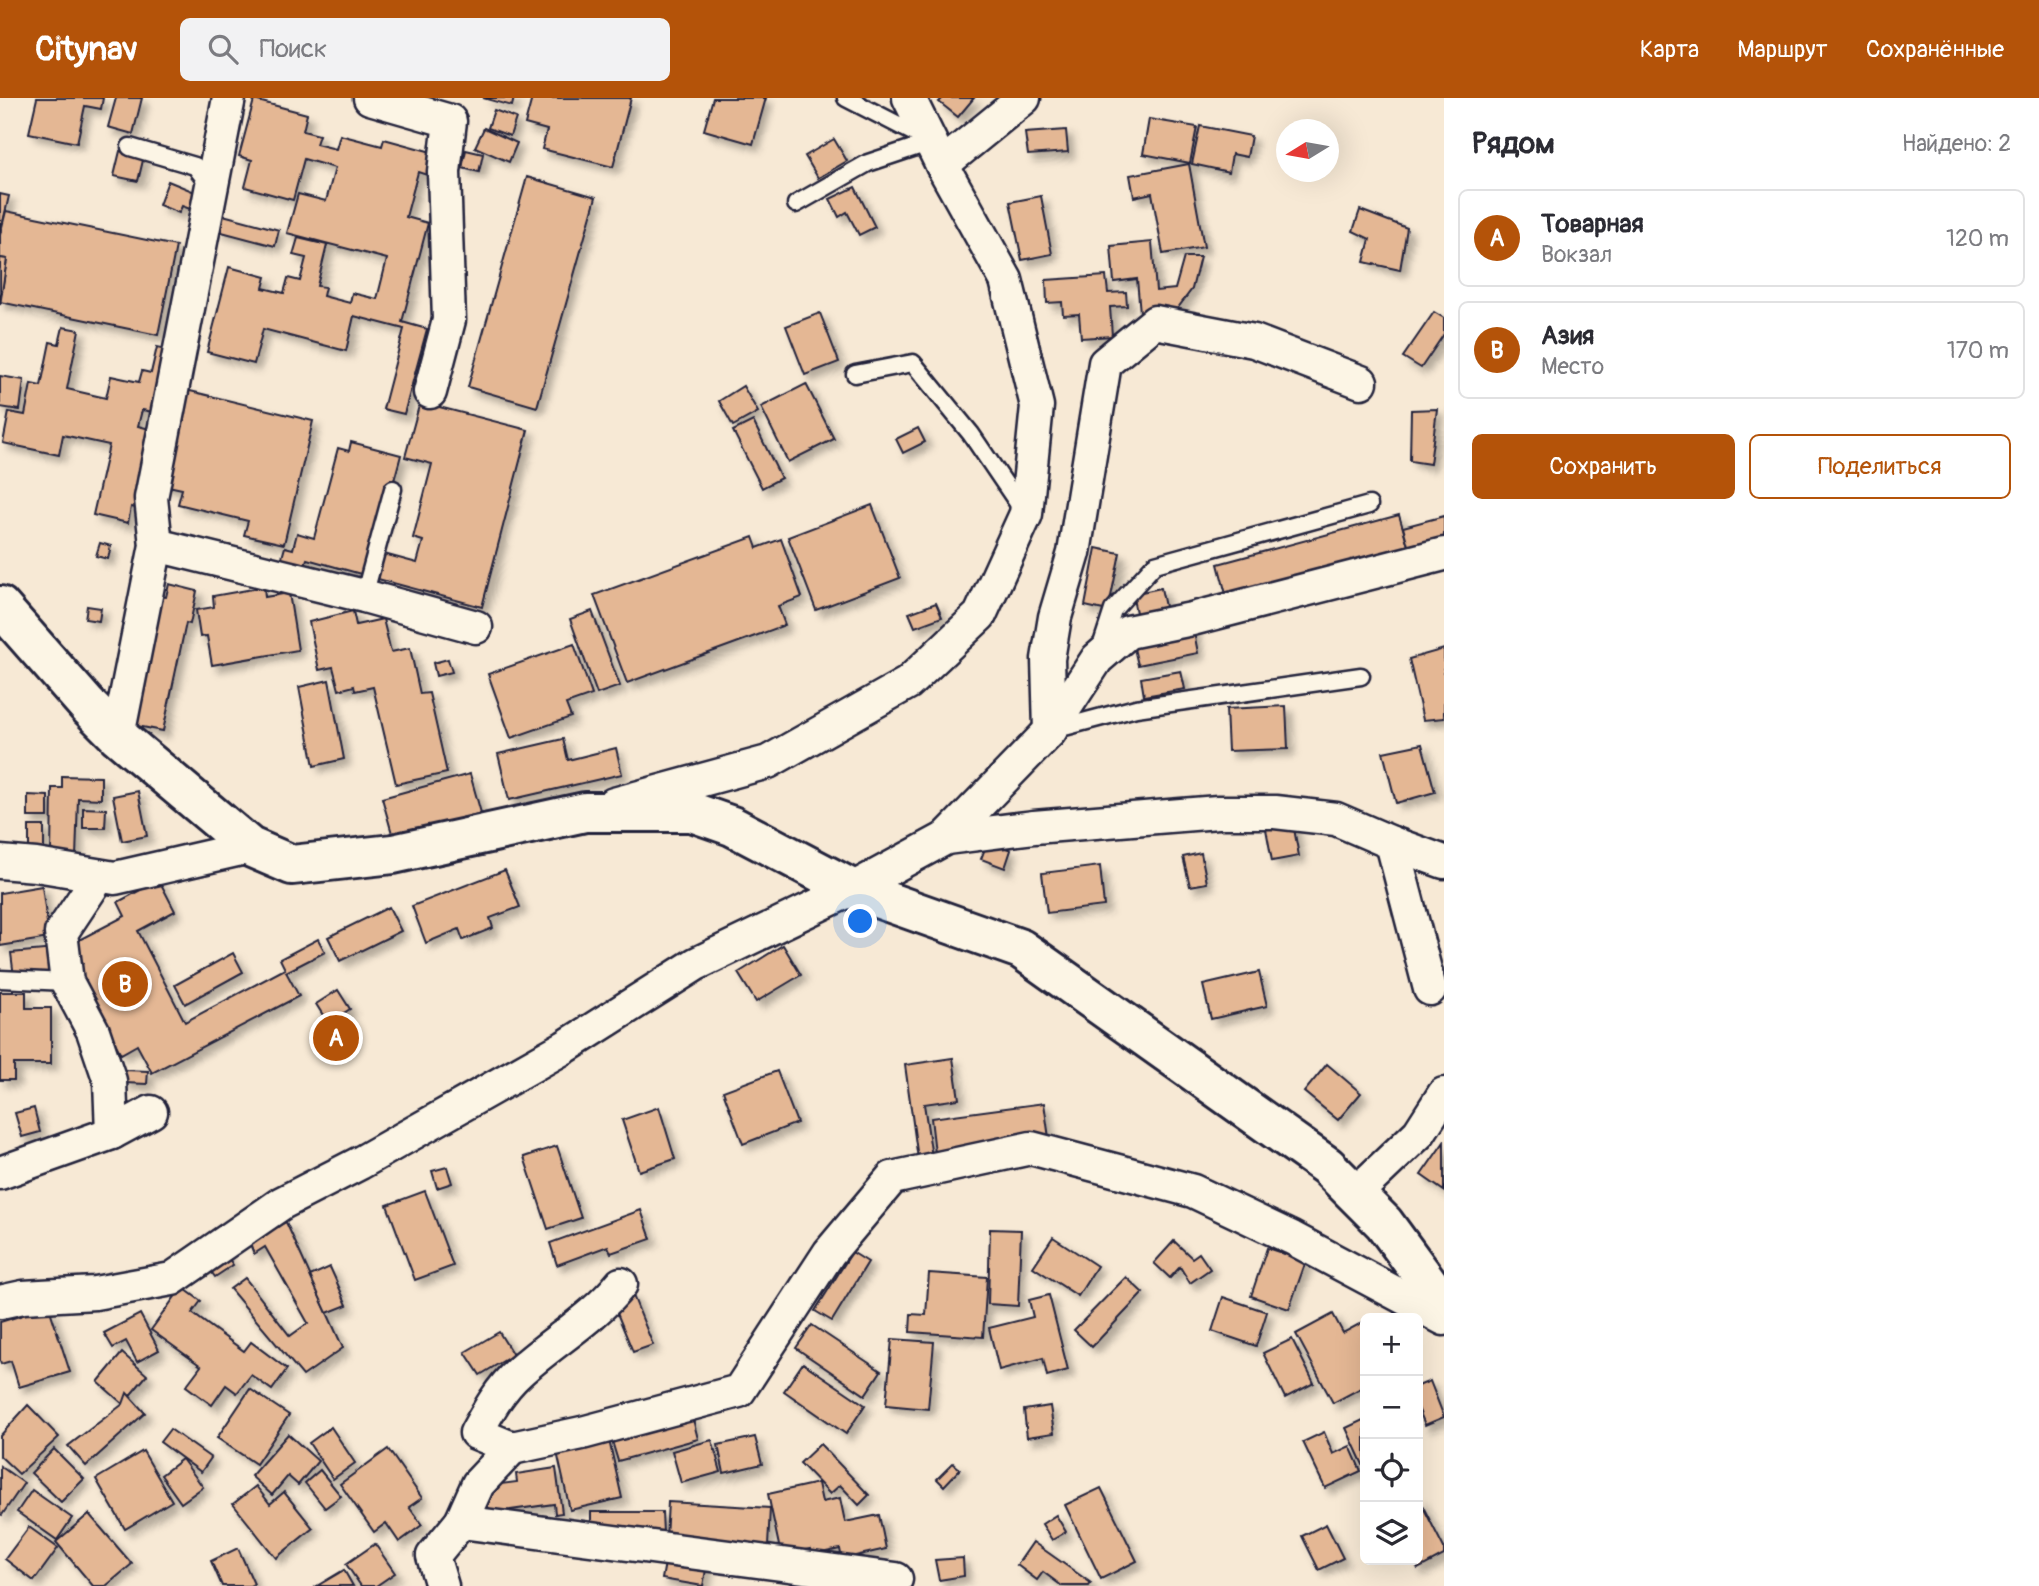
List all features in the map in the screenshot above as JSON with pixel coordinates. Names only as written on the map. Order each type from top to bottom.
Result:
[{"type":"street","points":[[118,737],[156,545],[151,498],[229,98]]},
{"type":"street","points":[[370,98],[450,121],[444,172],[449,320],[430,392]]},
{"type":"street","points":[[0,607],[118,737],[250,847],[292,865],[393,854],[585,812],[768,762],[908,682],[980,615],[1026,514],[1037,406],[1006,280],[909,98]]},
{"type":"street","points":[[937,154],[1024,98]]},
{"type":"street","points":[[1050,731],[1048,659],[1055,617],[1074,553],[1105,363],[1155,321],[1254,341],[1361,382]]},
{"type":"street","points":[[156,545],[364,596],[476,627]]},
{"type":"street","points":[[0,1302],[23,1297],[95,1293],[172,1279],[282,1203],[360,1163],[565,1047],[696,964],[852,888],[946,838],[1050,731],[1097,659],[1128,632],[1192,619],[1444,554]]},
{"type":"street","points":[[585,812],[692,812],[732,826],[852,888],[1021,949],[1327,1166],[1384,1223],[1433,1290],[1444,1300]]},
{"type":"street","points":[[946,838],[1034,827],[1178,815],[1275,812],[1336,820],[1444,862]]},
{"type":"street","points":[[1392,843],[1430,989]]},
{"type":"street","points":[[0,862],[37,865],[115,878],[250,847]]},
{"type":"street","points":[[99,876],[61,933],[67,982],[93,1031],[110,1081],[112,1133]]},
{"type":"street","points":[[1355,1194],[1419,1133],[1444,1094]]},
{"type":"street","points":[[0,1173],[112,1133],[151,1112]]},
{"type":"street","points":[[442,1586],[433,1556],[461,1522],[478,1484],[512,1448],[582,1433],[739,1391],[829,1253],[892,1178],[1031,1148],[1193,1191],[1292,1238],[1444,1319]]},
{"type":"street","points":[[512,1448],[476,1433],[494,1401],[519,1372],[606,1302],[621,1284]]},
{"type":"street","points":[[461,1522],[896,1579]]},
{"type":"lane","points":[[846,98],[937,154]]},
{"type":"lane","points":[[130,147],[195,166],[213,188]]},
{"type":"lane","points":[[796,204],[868,163],[937,154]]},
{"type":"lane","points":[[855,374],[913,363],[971,434],[1026,514]]},
{"type":"lane","points":[[364,596],[393,489]]},
{"type":"lane","points":[[1097,659],[1113,610],[1155,564],[1369,505]]},
{"type":"lane","points":[[1050,731],[1136,708],[1361,676]]},
{"type":"lane","points":[[0,979],[67,982]]},
{"type":"building","points":[[37,98],[103,98],[101,109],[85,106],[77,143],[29,133]]},
{"type":"building","points":[[116,98],[142,98],[133,134],[108,127]]},
{"type":"building","points":[[483,98],[514,98],[512,106]]},
{"type":"building","points":[[532,98],[631,98],[613,167],[542,149],[547,130],[525,124]]},
{"type":"building","points":[[713,98],[766,98],[753,144],[704,130]]},
{"type":"building","points":[[943,98],[974,98],[958,117],[939,102]]},
{"type":"building","points":[[254,100],[307,114],[303,131],[319,135],[316,144],[336,149],[340,135],[382,146],[384,139],[439,154],[433,177],[418,172],[406,217],[428,223],[402,322],[427,329],[404,414],[383,409],[404,329],[354,316],[346,351],[263,329],[254,364],[207,352],[229,267],[266,277],[263,288],[284,293],[288,278],[300,281],[306,258],[293,255],[298,238],[327,245],[317,286],[325,287],[323,296],[350,303],[352,293],[377,299],[387,259],[287,233],[298,194],[326,201],[335,168],[304,159],[293,200],[245,187],[252,160],[239,156]]},
{"type":"building","points":[[494,110],[516,118],[510,136],[488,128]]},
{"type":"building","points":[[1149,119],[1197,127],[1190,163],[1143,154]]},
{"type":"building","points":[[1200,126],[1251,136],[1247,157],[1232,154],[1229,172],[1192,164]]},
{"type":"building","points":[[484,128],[517,143],[509,162],[475,147]]},
{"type":"building","points":[[1066,130],[1068,152],[1028,155],[1025,133]]},
{"type":"building","points":[[834,139],[847,161],[818,178],[805,156]]},
{"type":"building","points":[[466,150],[483,154],[479,172],[462,168]]},
{"type":"building","points":[[120,151],[144,156],[138,181],[114,176]]},
{"type":"building","points":[[1189,164],[1204,247],[1163,254],[1152,193],[1134,197],[1130,175]]},
{"type":"building","points":[[527,177],[596,197],[537,407],[468,387]]},
{"type":"building","points":[[168,181],[207,197],[201,213],[182,206],[179,213],[159,205]]},
{"type":"building","points":[[855,187],[875,227],[859,235],[847,212],[839,217],[830,199]]},
{"type":"building","points":[[0,194],[9,196],[0,235]]},
{"type":"building","points":[[1041,196],[1052,254],[1022,260],[1010,202]]},
{"type":"building","points":[[1360,210],[1407,228],[1400,270],[1364,262],[1370,239],[1353,231]]},
{"type":"building","points":[[6,211],[176,246],[158,335],[0,302],[7,259],[0,258],[0,235]]},
{"type":"building","points":[[223,215],[279,230],[275,246],[218,231]]},
{"type":"building","points":[[1152,242],[1156,291],[1175,289],[1184,257],[1200,257],[1192,289],[1177,309],[1140,313],[1137,279],[1114,282],[1111,246]]},
{"type":"building","points":[[0,258],[7,259],[0,305]]},
{"type":"building","points":[[1106,276],[1108,293],[1126,292],[1127,306],[1110,307],[1112,336],[1081,338],[1079,314],[1063,315],[1062,302],[1047,303],[1046,280]]},
{"type":"building","points":[[1434,312],[1444,318],[1444,334],[1421,368],[1403,357]]},
{"type":"building","points":[[820,313],[839,362],[805,375],[786,326]]},
{"type":"building","points":[[63,327],[79,330],[67,389],[106,398],[111,376],[139,382],[142,371],[151,373],[157,347],[175,351],[153,412],[142,410],[138,426],[158,431],[141,509],[131,507],[128,523],[93,515],[109,445],[63,435],[59,455],[3,443],[9,412],[25,415],[31,384],[41,386],[50,342],[59,344]]},
{"type":"building","points":[[0,376],[24,380],[20,410],[0,407]]},
{"type":"building","points":[[806,384],[834,439],[788,462],[761,407]]},
{"type":"building","points":[[743,386],[758,412],[733,426],[719,401]]},
{"type":"building","points":[[182,389],[313,421],[284,544],[244,535],[248,521],[178,504],[182,489],[159,484]]},
{"type":"building","points":[[420,402],[528,430],[482,607],[378,579],[384,554],[417,563],[423,541],[413,538],[432,464],[405,457]]},
{"type":"building","points":[[1437,409],[1430,464],[1410,461],[1411,410]]},
{"type":"building","points":[[753,421],[781,478],[762,488],[733,431]]},
{"type":"building","points":[[918,428],[925,442],[903,453],[896,439]]},
{"type":"building","points":[[351,442],[401,455],[368,576],[307,559],[304,567],[281,561],[285,547],[293,549],[297,533],[314,538],[338,448],[349,451]]},
{"type":"building","points":[[872,505],[900,578],[816,610],[788,537]]},
{"type":"building","points":[[1399,515],[1409,549],[1227,598],[1218,564]]},
{"type":"building","points":[[1444,516],[1444,540],[1409,549],[1403,527]]},
{"type":"building","points":[[753,537],[757,548],[781,539],[802,597],[778,606],[785,625],[627,683],[594,595]]},
{"type":"building","points":[[100,543],[111,546],[108,559],[96,556]]},
{"type":"building","points":[[1096,548],[1120,553],[1108,611],[1085,606]]},
{"type":"building","points":[[169,584],[197,591],[190,624],[186,623],[163,731],[132,725],[158,596],[166,597]]},
{"type":"building","points":[[264,587],[265,597],[289,593],[298,650],[212,665],[207,636],[200,637],[196,610],[214,607],[213,596]]},
{"type":"building","points":[[1161,588],[1167,616],[1138,622],[1132,594]]},
{"type":"building","points":[[936,603],[942,617],[915,627],[909,613]]},
{"type":"building","points":[[87,606],[101,608],[99,621],[85,619]]},
{"type":"building","points":[[353,611],[356,625],[383,619],[391,652],[410,648],[420,694],[429,693],[447,773],[396,784],[373,687],[355,691],[354,686],[339,690],[333,667],[319,670],[309,622]]},
{"type":"building","points":[[592,611],[620,686],[597,694],[570,619]]},
{"type":"building","points":[[1193,627],[1198,653],[1138,665],[1132,640]]},
{"type":"building","points":[[574,644],[592,695],[566,704],[571,717],[511,738],[488,674]]},
{"type":"building","points":[[1444,649],[1444,718],[1423,720],[1409,659]]},
{"type":"building","points":[[448,659],[452,672],[436,676],[433,663]]},
{"type":"building","points":[[1181,671],[1185,689],[1144,696],[1141,678]]},
{"type":"building","points":[[329,680],[344,759],[314,766],[299,687]]},
{"type":"building","points":[[1286,706],[1288,749],[1228,751],[1226,709]]},
{"type":"building","points":[[563,739],[568,760],[616,748],[622,774],[509,800],[498,754]]},
{"type":"building","points":[[1422,744],[1435,792],[1396,803],[1383,752]]},
{"type":"building","points":[[470,774],[481,813],[393,837],[382,798]]},
{"type":"building","points":[[62,776],[101,777],[101,799],[78,798],[76,858],[51,857],[52,788],[62,788]]},
{"type":"building","points":[[138,791],[147,836],[122,841],[113,796]]},
{"type":"building","points":[[28,795],[48,796],[48,817],[28,817]]},
{"type":"building","points":[[83,808],[106,809],[105,828],[83,828]]},
{"type":"building","points":[[1293,823],[1299,856],[1272,861],[1266,829]]},
{"type":"building","points":[[29,826],[44,826],[44,856],[29,856]]},
{"type":"building","points":[[988,841],[1011,850],[1005,868],[981,859]]},
{"type":"building","points":[[1201,853],[1207,883],[1190,886],[1183,857]]},
{"type":"building","points":[[1100,866],[1104,906],[1047,913],[1042,873]]},
{"type":"building","points":[[505,870],[520,907],[490,918],[493,928],[463,940],[459,929],[426,943],[412,906]]},
{"type":"building","points":[[159,880],[175,911],[138,931],[185,1022],[285,969],[280,959],[318,939],[325,952],[286,972],[299,996],[152,1073],[137,1045],[121,1054],[76,968],[83,963],[73,943],[125,916],[118,902]]},
{"type":"building","points":[[42,886],[49,938],[0,946],[0,893]]},
{"type":"building","points":[[389,907],[401,931],[340,961],[328,937]]},
{"type":"building","points":[[783,945],[801,975],[756,1002],[738,973]]},
{"type":"building","points":[[55,949],[57,974],[14,977],[11,953]]},
{"type":"building","points":[[233,953],[243,972],[185,1004],[175,985]]},
{"type":"building","points":[[1259,972],[1267,1006],[1211,1019],[1203,985]]},
{"type":"building","points":[[338,990],[350,1009],[328,1023],[316,1004]]},
{"type":"building","points":[[0,992],[26,992],[26,1008],[51,1008],[51,1064],[14,1064],[14,1080],[0,1080]]},
{"type":"building","points":[[953,1058],[959,1099],[924,1104],[932,1157],[918,1159],[905,1065]]},
{"type":"building","points":[[1327,1064],[1361,1093],[1338,1120],[1304,1092]]},
{"type":"building","points":[[125,1070],[148,1071],[147,1084],[124,1083]]},
{"type":"building","points":[[777,1071],[797,1123],[743,1144],[723,1091]]},
{"type":"building","points":[[1044,1103],[1049,1138],[935,1153],[931,1118]]},
{"type":"building","points":[[659,1107],[675,1159],[639,1171],[622,1120]]},
{"type":"building","points":[[34,1108],[40,1132],[22,1137],[15,1113]]},
{"type":"building","points":[[1444,1142],[1444,1191],[1421,1175]]},
{"type":"building","points":[[557,1146],[581,1218],[548,1229],[524,1157]]},
{"type":"building","points":[[447,1167],[452,1183],[437,1188],[432,1171]]},
{"type":"building","points":[[425,1191],[453,1266],[415,1280],[387,1205]]},
{"type":"building","points":[[641,1210],[651,1239],[611,1253],[608,1246],[557,1265],[550,1243]]},
{"type":"building","points":[[286,1222],[343,1348],[303,1376],[230,1289],[245,1278],[290,1336],[308,1323],[265,1247],[254,1254],[248,1239]]},
{"type":"building","points":[[990,1229],[1021,1230],[1018,1306],[988,1304]]},
{"type":"building","points":[[1053,1237],[1097,1266],[1078,1296],[1033,1267]]},
{"type":"building","points":[[1174,1241],[1192,1258],[1199,1253],[1210,1269],[1190,1283],[1180,1267],[1170,1278],[1154,1263]]},
{"type":"building","points":[[1267,1248],[1306,1261],[1289,1309],[1251,1296]]},
{"type":"building","points":[[223,1250],[233,1265],[215,1277],[205,1263]]},
{"type":"building","points":[[852,1252],[868,1262],[832,1321],[815,1311]]},
{"type":"building","points":[[330,1267],[347,1305],[327,1313],[310,1276]]},
{"type":"building","points":[[929,1273],[987,1277],[983,1337],[910,1332],[911,1314],[926,1315]]},
{"type":"building","points":[[1126,1277],[1143,1293],[1092,1347],[1074,1330]]},
{"type":"building","points":[[182,1287],[201,1301],[192,1313],[244,1351],[251,1342],[287,1369],[272,1390],[251,1375],[237,1393],[226,1385],[212,1405],[186,1386],[201,1366],[151,1330]]},
{"type":"building","points":[[632,1293],[653,1345],[633,1352],[612,1301]]},
{"type":"building","points":[[1049,1295],[1068,1370],[1047,1376],[1043,1358],[999,1370],[989,1328],[1033,1317],[1029,1300]]},
{"type":"building","points":[[1223,1297],[1267,1312],[1256,1346],[1212,1331]]},
{"type":"building","points":[[49,1307],[70,1372],[19,1387],[11,1361],[1,1364],[0,1322]]},
{"type":"building","points":[[140,1314],[159,1350],[137,1362],[126,1341],[113,1348],[104,1333]]},
{"type":"building","points":[[1333,1314],[1343,1333],[1360,1324],[1360,1389],[1333,1403],[1296,1334]]},
{"type":"building","points":[[812,1325],[881,1371],[865,1395],[796,1348]]},
{"type":"building","points":[[499,1332],[513,1355],[480,1375],[465,1352]]},
{"type":"building","points":[[892,1339],[934,1342],[928,1409],[886,1405]]},
{"type":"building","points":[[1292,1339],[1314,1383],[1285,1398],[1263,1353]]},
{"type":"building","points":[[122,1353],[147,1375],[123,1404],[98,1382]]},
{"type":"building","points":[[803,1363],[865,1405],[846,1434],[784,1391]]},
{"type":"building","points":[[1430,1381],[1444,1417],[1425,1425],[1423,1420],[1423,1384]]},
{"type":"building","points":[[250,1389],[289,1415],[256,1464],[217,1438]]},
{"type":"building","points":[[127,1393],[145,1413],[86,1466],[68,1446],[123,1404]]},
{"type":"building","points":[[28,1405],[59,1437],[19,1474],[0,1456],[0,1436]]},
{"type":"building","points":[[1050,1406],[1054,1433],[1027,1437],[1024,1410]]},
{"type":"building","points":[[692,1415],[698,1439],[618,1461],[611,1438]]},
{"type":"building","points":[[1360,1421],[1360,1458],[1346,1428]]},
{"type":"building","points":[[331,1427],[355,1463],[333,1479],[309,1443]]},
{"type":"building","points":[[170,1429],[211,1458],[201,1472],[160,1442]]},
{"type":"building","points":[[1324,1432],[1333,1454],[1350,1446],[1360,1471],[1325,1488],[1303,1442]]},
{"type":"building","points":[[288,1434],[318,1461],[298,1485],[288,1476],[272,1495],[251,1476]]},
{"type":"building","points":[[755,1437],[762,1464],[724,1473],[718,1445]]},
{"type":"building","points":[[609,1440],[622,1498],[570,1510],[557,1452]]},
{"type":"building","points":[[712,1440],[721,1472],[681,1483],[672,1451]]},
{"type":"building","points":[[820,1444],[869,1495],[859,1505],[840,1485],[830,1494],[800,1463]]},
{"type":"building","points":[[54,1449],[84,1479],[61,1502],[31,1473]]},
{"type":"building","points":[[388,1449],[422,1498],[409,1507],[422,1525],[399,1542],[386,1523],[374,1532],[340,1484]]},
{"type":"building","points":[[143,1451],[172,1501],[125,1529],[96,1479]]},
{"type":"building","points":[[182,1459],[203,1487],[181,1503],[161,1475]]},
{"type":"building","points":[[953,1463],[960,1469],[944,1486],[937,1479]]},
{"type":"building","points":[[0,1466],[24,1483],[2,1515],[0,1514]]},
{"type":"building","points":[[556,1468],[562,1513],[555,1514],[554,1504],[489,1513],[485,1486],[517,1482],[516,1474]]},
{"type":"building","points":[[320,1470],[341,1496],[325,1508],[305,1483]]},
{"type":"building","points":[[818,1483],[822,1502],[840,1498],[845,1522],[879,1515],[886,1549],[842,1559],[840,1549],[812,1555],[810,1549],[781,1555],[768,1494]]},
{"type":"building","points":[[256,1486],[270,1504],[284,1492],[313,1528],[276,1558],[233,1504]]},
{"type":"building","points":[[1101,1488],[1137,1561],[1101,1579],[1065,1505]]},
{"type":"building","points":[[32,1490],[72,1518],[57,1540],[17,1512]]},
{"type":"building","points":[[668,1502],[770,1508],[768,1546],[666,1539]]},
{"type":"building","points":[[1423,1507],[1444,1548],[1444,1555],[1418,1569],[1416,1565],[1423,1565]]},
{"type":"building","points":[[591,1512],[662,1512],[663,1533],[591,1533]]},
{"type":"building","points":[[89,1514],[132,1564],[106,1586],[93,1586],[56,1542]]},
{"type":"building","points":[[1056,1515],[1066,1532],[1052,1540],[1042,1524]]},
{"type":"building","points":[[1326,1524],[1343,1558],[1319,1570],[1302,1536]]},
{"type":"building","points":[[29,1527],[58,1548],[34,1581],[5,1559]]},
{"type":"building","points":[[1033,1542],[1091,1583],[1089,1586],[1062,1586],[1043,1572],[1037,1580],[1017,1565]]},
{"type":"building","points":[[375,1544],[395,1573],[376,1586],[361,1586],[346,1564]]},
{"type":"building","points":[[238,1548],[254,1584],[222,1586],[211,1561]]},
{"type":"building","points":[[667,1552],[708,1559],[703,1586],[662,1579]]},
{"type":"building","points":[[963,1558],[964,1576],[939,1580],[935,1560]]},
{"type":"building","points":[[344,1570],[353,1586],[317,1586]]},
{"type":"place","name":"Азия","points":[[125,984]]},
{"type":"place","name":"Товарная","points":[[336,1038]]}]
